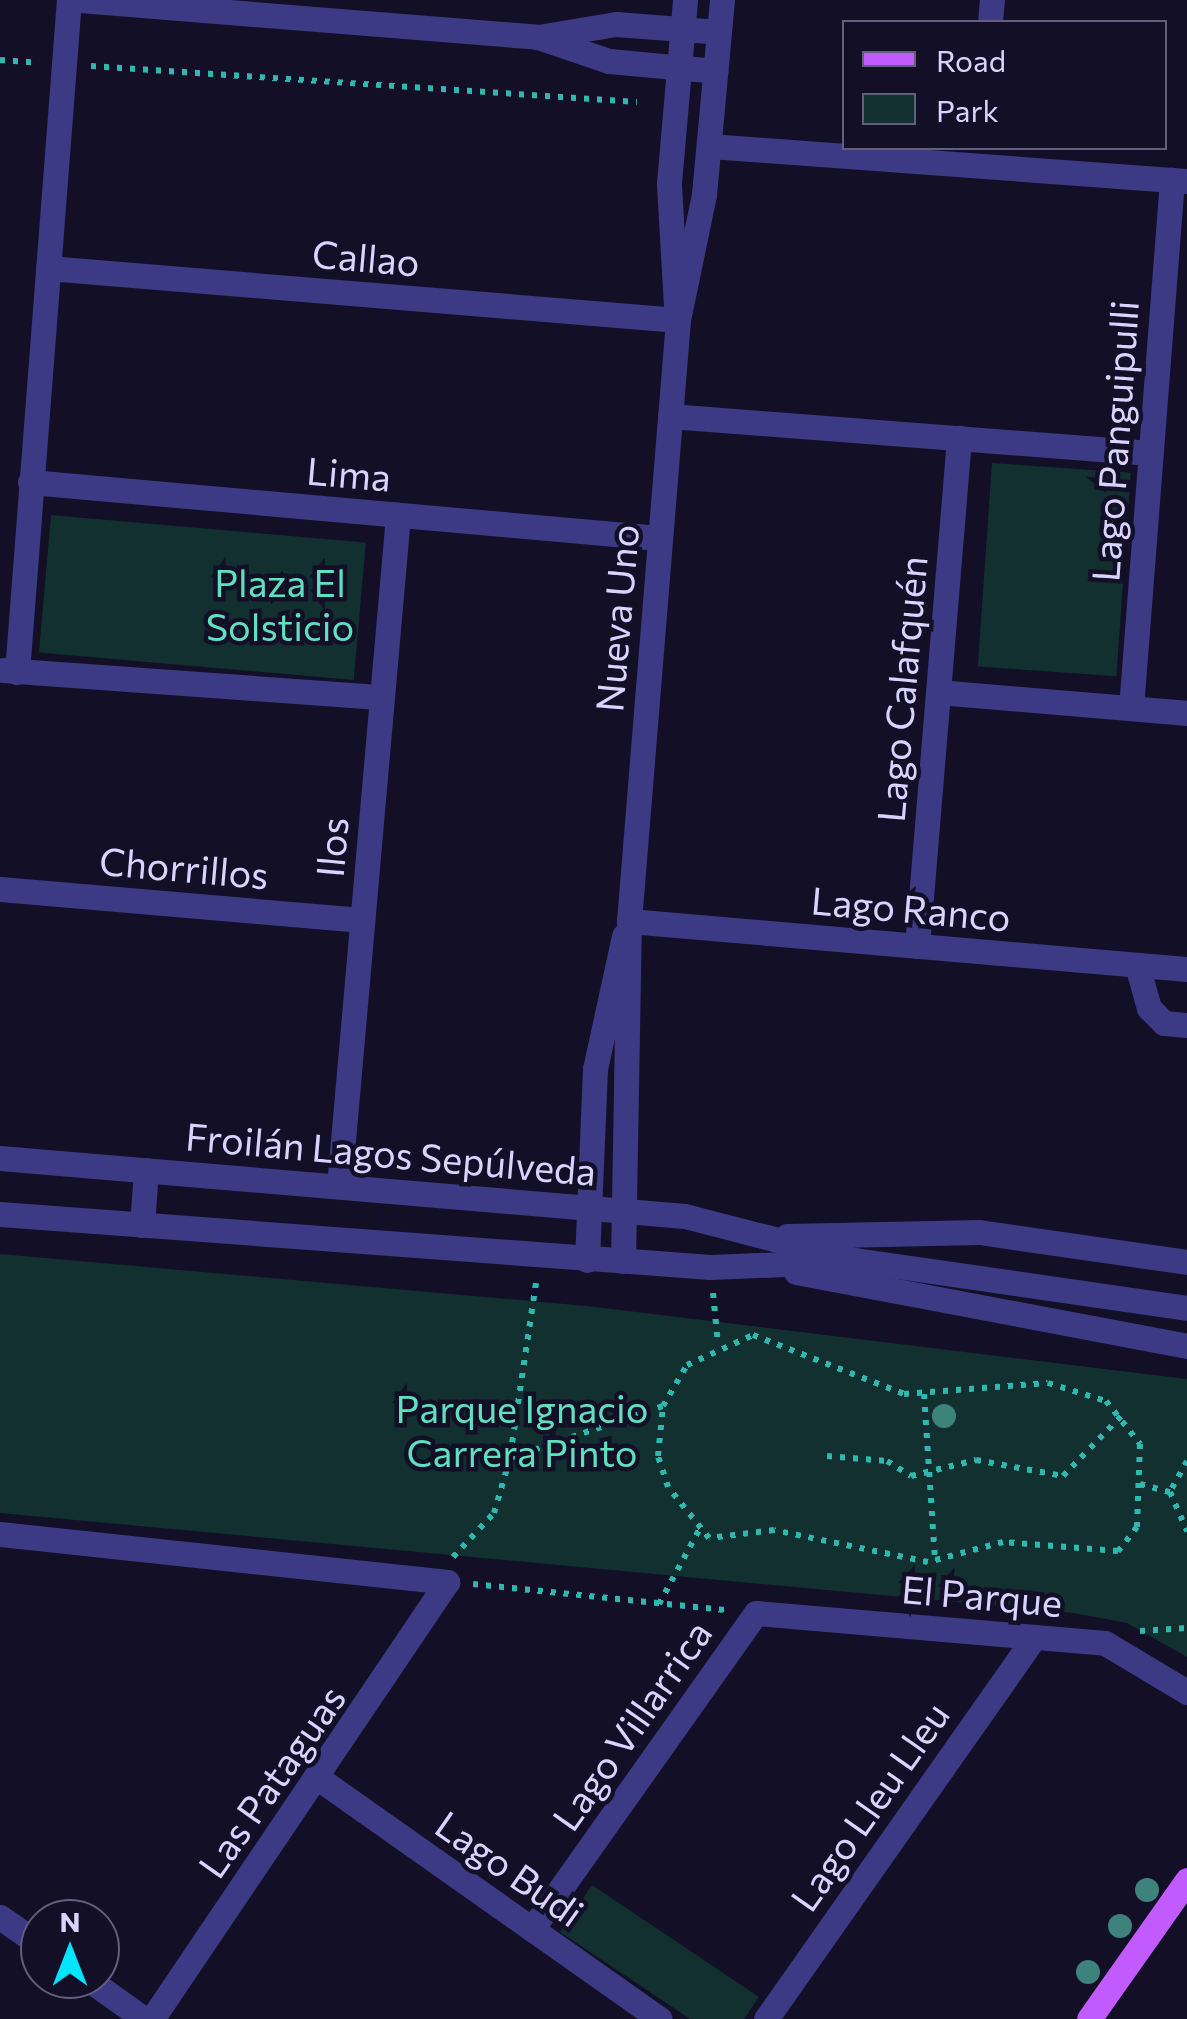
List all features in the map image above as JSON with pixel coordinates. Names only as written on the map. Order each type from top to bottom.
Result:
[{"type":"main road","points":[[1089,2019],[1187,1880]]},
{"type":"street","points":[[70,0],[30,482],[8,671],[382,697]]},
{"type":"street","points":[[80,0],[339,10],[538,37],[610,61],[716,71]]},
{"type":"street","name":"Nueva Uno","points":[[678,320],[668,222],[685,0]]},
{"type":"street","name":"Nueva Uno","points":[[623,1261],[628,921],[678,320],[710,146],[722,0]]},
{"type":"street","points":[[538,37],[603,25],[719,32]]},
{"type":"street","points":[[710,146],[979,157],[1180,181]]},
{"type":"street","name":"Lago Panguipulli","points":[[1132,708],[1151,453],[1180,181]]},
{"type":"street","name":"Callao","points":[[48,268],[678,320]]},
{"type":"street","points":[[670,416],[1151,453]]},
{"type":"street","name":"Lago Calafquén","points":[[917,946],[959,438]]},
{"type":"street","name":"Lima","points":[[30,482],[660,538]]},
{"type":"street","name":"Ilos","points":[[339,1186],[398,515]]},
{"type":"street","points":[[938,692],[1187,713]]},
{"type":"street","name":"Chorrillos","points":[[0,890],[362,920]]},
{"type":"street","name":"Nueva Uno","points":[[587,1260],[599,1037],[628,921]]},
{"type":"street","name":"Lago Ranco","points":[[628,921],[1187,969]]},
{"type":"street","points":[[1137,964],[1149,1008],[1164,1022],[1187,1024]]},
{"type":"street","name":"Froilán Lagos Sepúlveda","points":[[0,1158],[624,1210],[772,1238],[855,1260],[1187,1308]]},
{"type":"street","points":[[142,1226],[146,1170]]},
{"type":"street","name":"Froilán Lagos Sepúlveda","points":[[0,1214],[710,1267],[855,1260]]},
{"type":"street","name":"Froilán Lagos Sepúlveda","points":[[772,1238],[872,1228],[978,1232],[1187,1262]]},
{"type":"street","name":"Froilán Lagos Sepúlveda","points":[[772,1266],[1187,1346]]},
{"type":"street","points":[[0,1534],[447,1582]]},
{"type":"street","name":"Las Pataguas","points":[[153,2014],[318,1778],[447,1582]]},
{"type":"street","name":"El Parque","points":[[756,1613],[1034,1636],[1118,1647],[1187,1692]]},
{"type":"street","name":"Lago Villarrica","points":[[532,1929],[756,1613]]},
{"type":"street","name":"Lago Lleu Lleu","points":[[766,2019],[1034,1636]]},
{"type":"street","name":"Lago Budi","points":[[318,1778],[660,2019]]},
{"type":"street","points":[[120,1996],[153,2014],[185,2019]]},
{"type":"path","points":[[0,60],[637,102]]},
{"type":"path","points":[[540,1257],[510,1458],[494,1512],[444,1566],[447,1582],[756,1613]]},
{"type":"path","points":[[710,1267],[718,1344]]},
{"type":"path","points":[[753,1335],[865,1384],[924,1394],[1048,1383],[1123,1414],[1140,1444],[1137,1528],[1118,1551],[1003,1542],[935,1560],[774,1530],[709,1538],[699,1530],[658,1456],[663,1406],[687,1365],[718,1344],[753,1335]]},
{"type":"path","points":[[924,1394],[935,1560]]},
{"type":"path","points":[[510,1458],[663,1406]]},
{"type":"path","points":[[827,1456],[928,1475],[976,1460],[1063,1476],[1123,1414]]},
{"type":"path","points":[[1170,1492],[1187,1461]]},
{"type":"path","points":[[1140,1484],[1170,1492]]},
{"type":"path","points":[[1170,1492],[1187,1531]]},
{"type":"path","points":[[659,1604],[699,1530]]},
{"type":"green space","points":[[992,463],[1131,473],[1116,676],[978,667]]},
{"type":"green space","name":"Plaza El Solsticio","points":[[51,515],[366,543],[354,680],[39,652]]},
{"type":"green space","name":"Parque Ignacio Carrera Pinto","points":[[0,1254],[587,1306],[1187,1379],[1187,1657],[1127,1623],[1074,1613],[0,1513]]},
{"type":"green space","points":[[592,1885],[759,1997],[744,2019],[690,2019],[560,1932]]}]
